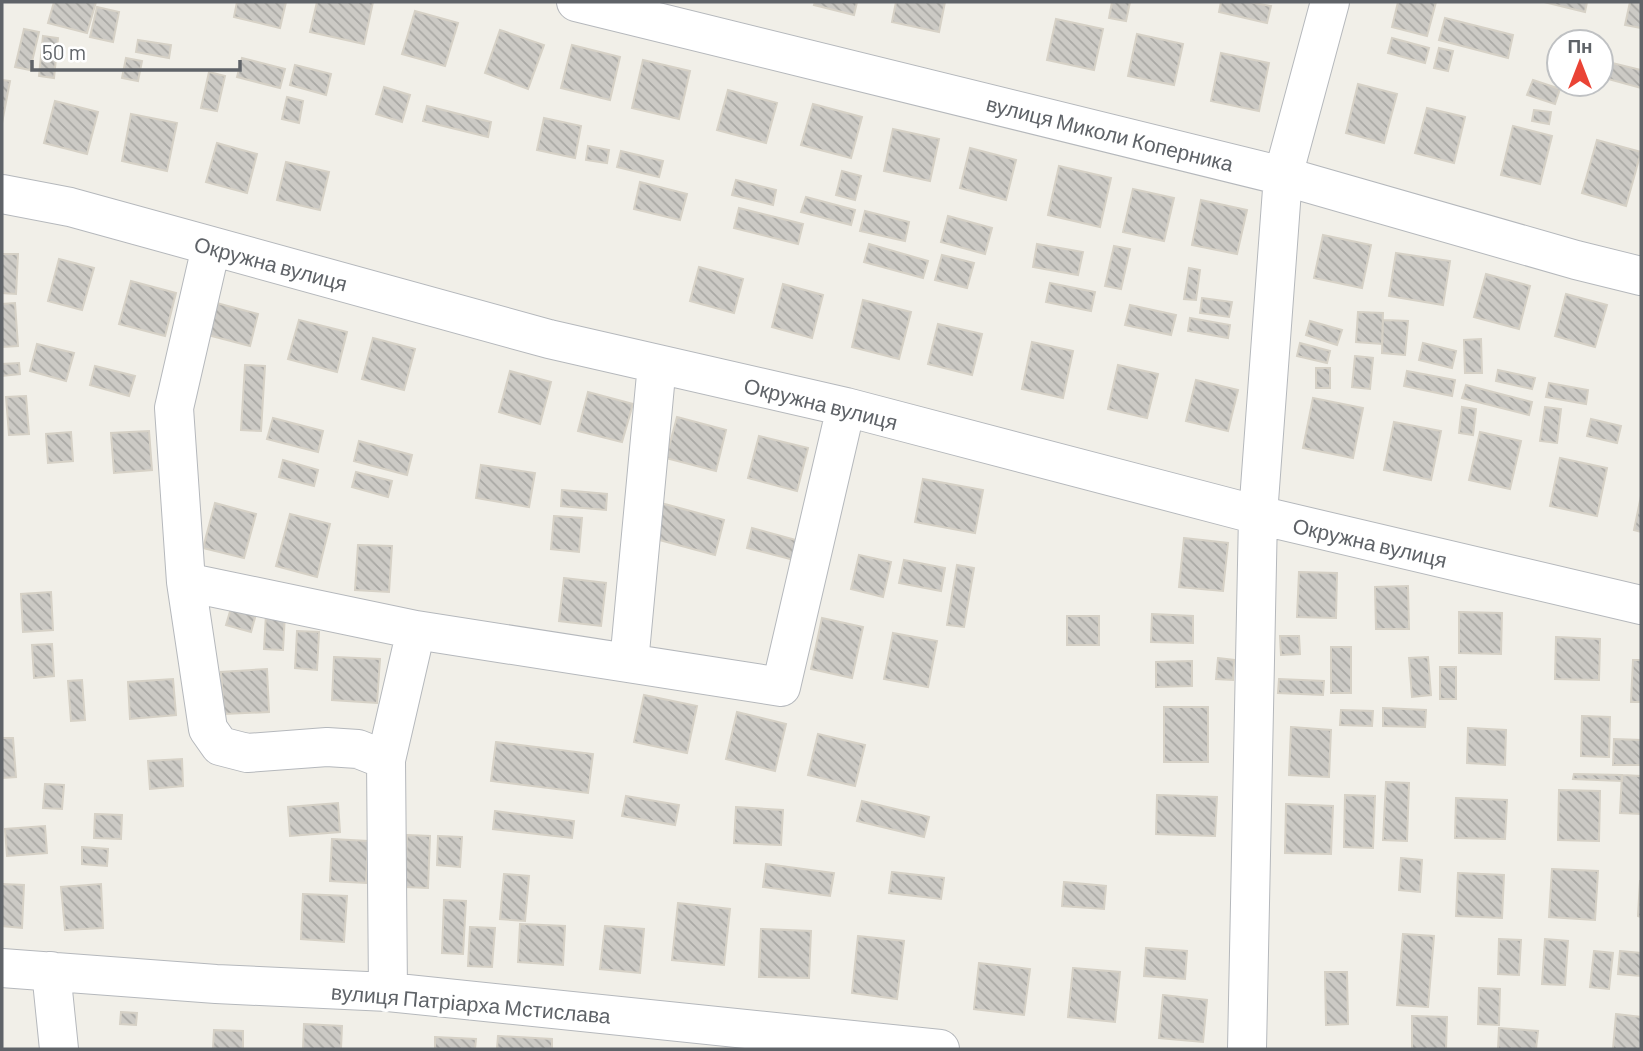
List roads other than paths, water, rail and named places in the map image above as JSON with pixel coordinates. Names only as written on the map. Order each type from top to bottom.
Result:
[{"type":"street","name":"вулиця Миколи Коперника","points":[[576,2],[1283,176],[1641,276]]},
{"type":"street","points":[[1247,1049],[1258,515],[1283,176],[1329,2]]},
{"type":"street","name":"Окружна вулиця","points":[[2,194],[70,207],[550,339],[846,407],[1258,515],[1641,605]]},
{"type":"street","points":[[211,247],[174,408],[186,582],[208,729],[220,746],[247,753],[327,747],[358,749],[386,760]]},
{"type":"street","points":[[629,663],[657,364]]},
{"type":"street","points":[[186,582],[416,630],[781,687],[846,407]]},
{"type":"street","points":[[388,992],[386,760],[416,630]]},
{"type":"street","name":"вулиця Патріарха Мстислава","points":[[2,968],[216,984],[388,992],[940,1049]]},
{"type":"street","points":[[51,971],[59,1049]]}]
